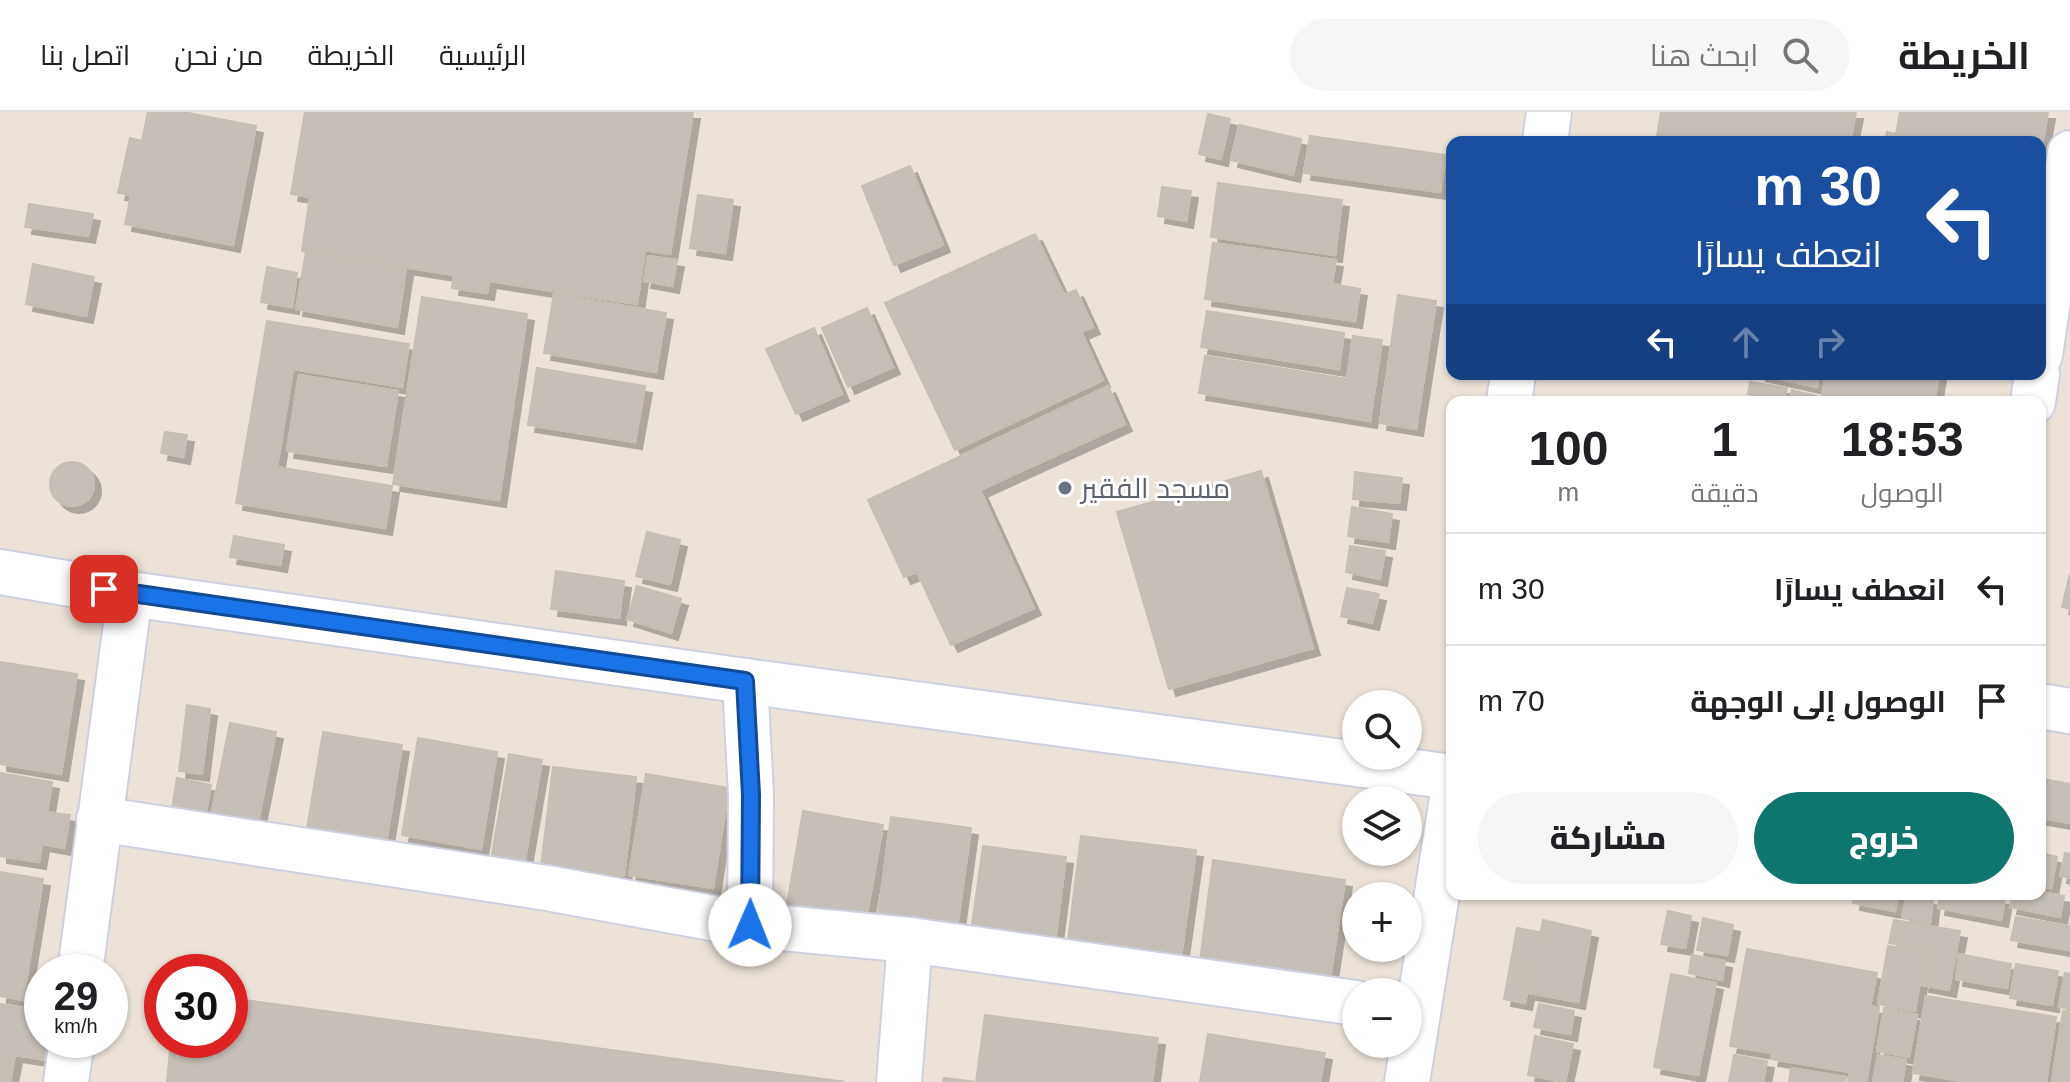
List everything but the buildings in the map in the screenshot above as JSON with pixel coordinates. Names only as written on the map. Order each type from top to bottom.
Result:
[{"type":"street","points":[[2046,329],[2063,257],[2070,153]]},
{"type":"street","points":[[0,572],[130,594],[745,681],[1446,776]]},
{"type":"street","points":[[82,954],[130,594]]},
{"type":"street","points":[[745,681],[751,795],[750,925]]},
{"type":"street","points":[[2046,707],[2070,711]]},
{"type":"street","points":[[99,819],[547,888],[750,925],[910,940],[1342,1001]]},
{"type":"street","points":[[1418,978],[1446,831]]},
{"type":"street","points":[[899,1082],[910,940]]},
{"type":"street","points":[[66,1082],[69,1058]]},
{"type":"street","points":[[1407,1082],[1409,1058]]},
{"type":"place","name":"مسجد الفقير","points":[[1065,488]]},
{"type":"route","points":[[104,589],[745,681],[751,795],[750,925]]}]
